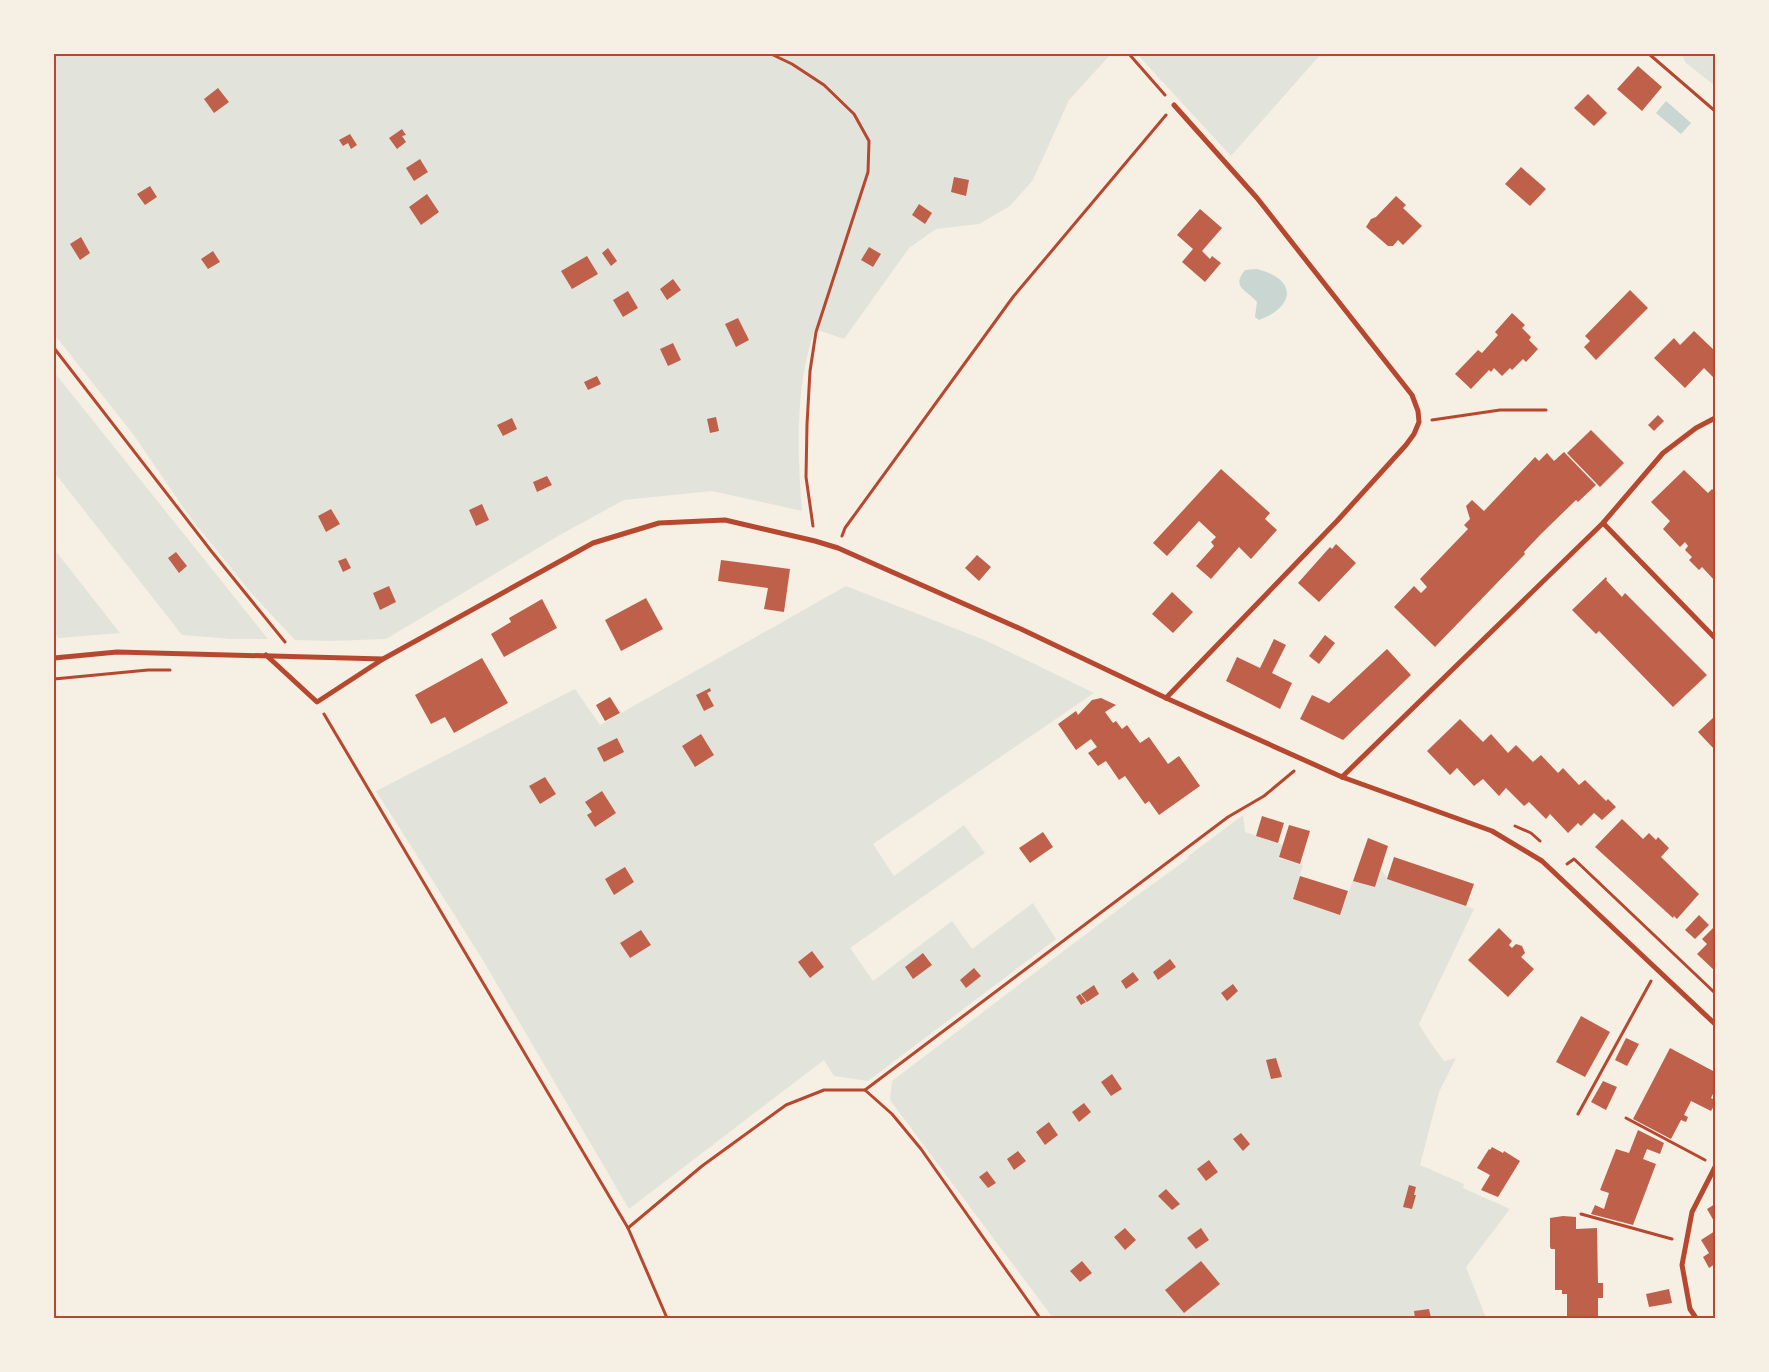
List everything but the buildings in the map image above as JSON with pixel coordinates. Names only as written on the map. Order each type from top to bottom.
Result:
[{"type":"street","points":[[1166,698],[1344,514],[1406,445],[1414,434],[1419,422],[1418,410],[1412,395],[1257,198],[1174,105]]},
{"type":"street","points":[[1342,777],[1603,523],[1663,453],[1696,428],[1715,418]]},
{"type":"street","points":[[266,655],[317,702],[383,659],[593,543],[659,523],[725,520],[815,541],[838,548],[1022,629],[1166,698],[1342,777],[1492,831],[1542,861],[1715,1024]]},
{"type":"street","points":[[1603,523],[1715,638]]},
{"type":"street","points":[[54,658],[117,652],[383,659]]},
{"type":"street","points":[[1696,1318],[1690,1309],[1682,1265],[1692,1212],[1715,1168]]},
{"type":"path","points":[[771,54],[792,64],[824,85],[854,114],[869,142],[868,172],[816,332],[810,371],[806,424],[806,477],[815,541]]},
{"type":"path","points":[[838,548],[845,528],[1013,297],[1174,105],[1128,54]]},
{"type":"path","points":[[1649,54],[1715,111]]},
{"type":"path","points":[[54,348],[212,552],[296,656]]},
{"type":"path","points":[[1419,422],[1500,410],[1546,410]]},
{"type":"path","points":[[54,679],[148,670],[177,670]]},
{"type":"path","points":[[317,702],[628,1228],[667,1318]]},
{"type":"path","points":[[628,1228],[702,1166],[786,1105],[824,1090],[865,1090],[1220,823],[1264,796],[1307,760]]},
{"type":"path","points":[[1578,1114],[1657,970]]},
{"type":"path","points":[[865,1090],[892,1114],[920,1149],[1040,1318]]},
{"type":"path","points":[[1626,1118],[1707,1161]]},
{"type":"path","points":[[1581,1214],[1686,1243]]},
{"type":"shaded area","points":[[54,54],[1111,54],[1069,100],[1033,180],[1010,206],[979,224],[936,229],[909,248],[844,339],[815,329],[804,373],[799,419],[802,511],[712,491],[624,500],[558,536],[386,639],[332,641],[295,640],[252,594],[189,516],[133,434],[54,334]]},
{"type":"shaded area","points":[[1137,54],[1321,54],[1231,156]]},
{"type":"shaded area","points":[[1682,54],[1715,54],[1715,86],[1685,62]]},
{"type":"shaded area","points":[[1666,101],[1691,123],[1681,134],[1656,113]]},
{"type":"shaded area","points":[[1257,269],[1270,273],[1279,279],[1285,286],[1287,293],[1280,308],[1259,320],[1255,317],[1257,302],[1242,288],[1239,281],[1245,270]]},
{"type":"shaded area","points":[[54,372],[268,639],[231,639],[182,635],[54,472]]},
{"type":"shaded area","points":[[54,549],[120,633],[59,638],[54,632]]},
{"type":"shaded area","points":[[846,586],[987,641],[1094,693],[873,844],[894,876],[964,825],[985,853],[850,948],[873,981],[952,921],[972,949],[1033,903],[1056,939],[868,1081],[834,1076],[824,1060],[629,1209],[481,957],[376,791],[575,689],[600,725]]},
{"type":"shaded area","points":[[1243,815],[1245,832],[1283,845],[1279,858],[1303,865],[1293,898],[1341,914],[1353,880],[1374,887],[1381,869],[1387,878],[1474,909],[1419,1024],[1444,1061],[1456,1058],[1439,1092],[1420,1165],[1464,1184],[1463,1188],[1510,1209],[1466,1267],[1486,1318],[1053,1318],[890,1100],[892,1081],[1135,897],[1189,858],[1194,860],[1187,857]]}]
